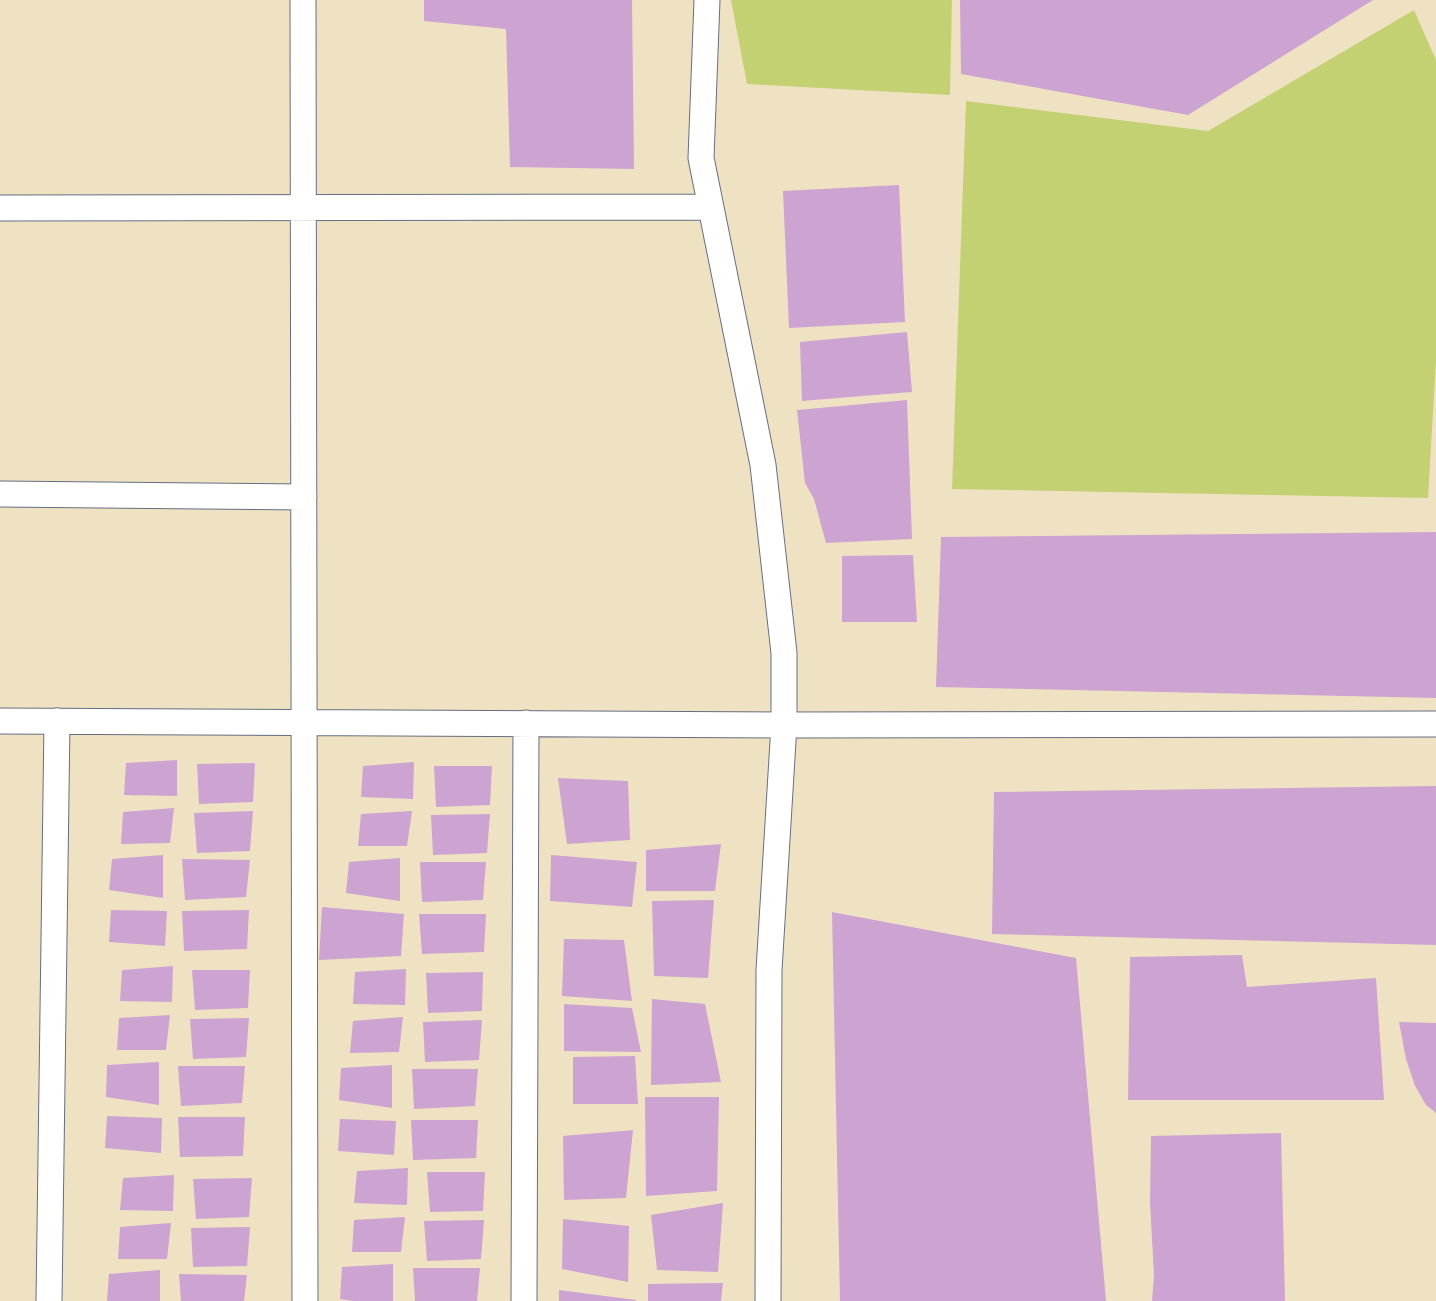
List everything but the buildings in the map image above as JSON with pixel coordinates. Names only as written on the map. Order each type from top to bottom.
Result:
[{"type":"street","points":[[303,0],[305,1301]]},
{"type":"street","points":[[707,0],[701,158],[763,465],[784,653],[784,725],[770,970],[768,1301]]},
{"type":"street","points":[[0,208],[711,207]]},
{"type":"street","points":[[0,494],[304,497]]},
{"type":"street","points":[[0,721],[784,725],[1436,724]]},
{"type":"street","points":[[49,1301],[57,721]]},
{"type":"street","points":[[524,1301],[526,723]]},
{"type":"green space","points":[[731,0],[952,0],[950,95],[747,84]]},
{"type":"green space","points":[[1414,10],[1436,60],[1436,360],[1428,498],[952,489],[966,101],[1208,131]]}]
